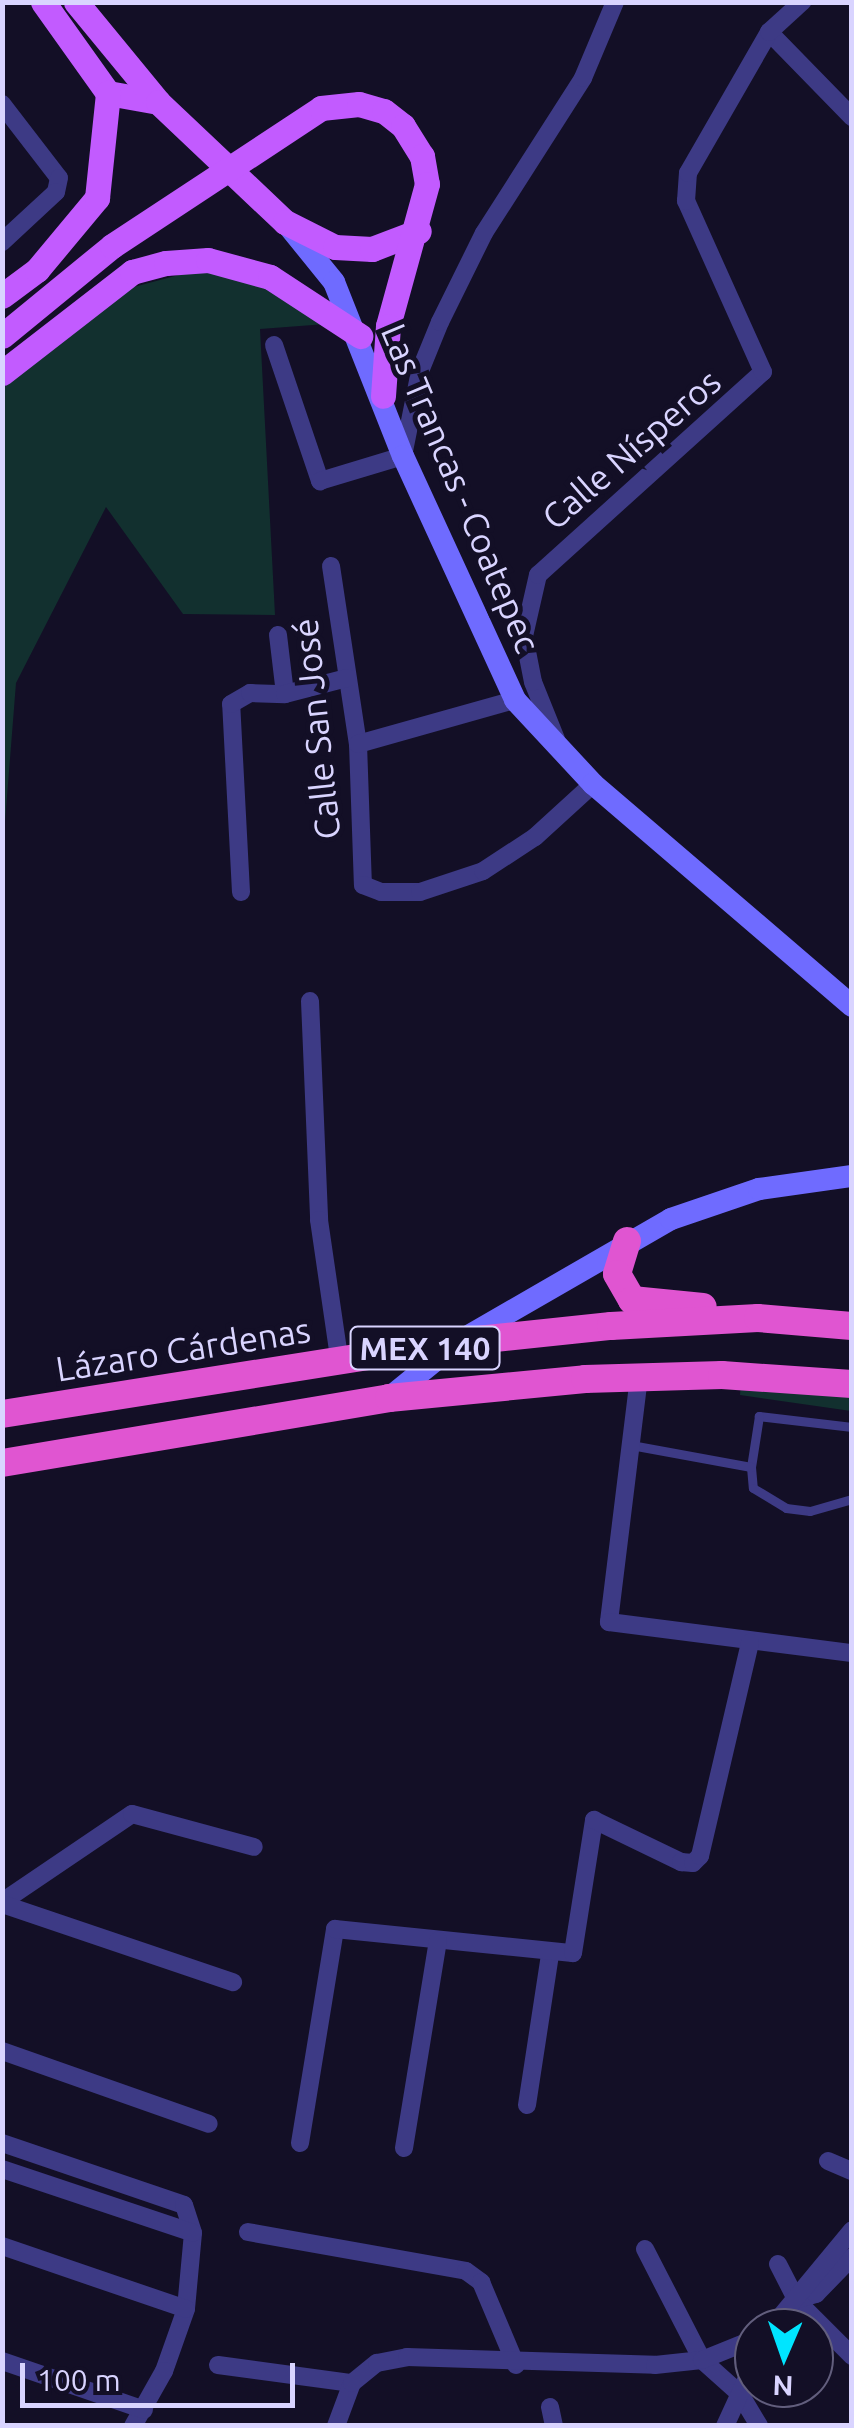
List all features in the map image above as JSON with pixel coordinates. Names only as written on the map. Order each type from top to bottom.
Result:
[{"type":"highway","points":[[627,1241],[617,1274],[632,1300],[758,1318]]},
{"type":"highway","name":"Lázaro Cárdenas","points":[[2,1414],[340,1364],[458,1342],[758,1318],[852,1326]]},
{"type":"highway","name":"MEX 140","points":[[2,1463],[389,1398],[639,1377],[852,1384]]},
{"type":"main road","name":"Las Trancas - Coatepec","points":[[76,2],[158,102],[285,222],[334,282],[360,336],[403,456],[514,700],[593,784],[852,1006]]},
{"type":"main road","points":[[2,296],[37,270],[97,198],[108,93],[51,5]]},
{"type":"main road","points":[[108,93],[158,102]]},
{"type":"main road","points":[[2,336],[112,246],[321,108],[359,104],[384,111],[403,126],[422,156],[428,184],[418,232],[388,326],[382,396]]},
{"type":"main road","points":[[285,222],[335,248],[372,249],[418,232]]},
{"type":"main road","points":[[2,374],[132,272],[166,263],[208,260],[270,277],[360,336]]},
{"type":"main road","points":[[389,1398],[458,1342],[627,1241],[760,1189],[852,1176]]},
{"type":"street","points":[[274,345],[320,482],[403,456],[420,371],[440,322],[484,233],[583,78],[615,2]]},
{"type":"street","name":"Calle Nísperos","points":[[560,749],[533,682],[524,636],[538,575],[764,372],[686,201],[688,173],[769,32],[802,2]]},
{"type":"street","points":[[769,32],[852,117]]},
{"type":"street","points":[[2,104],[59,178],[56,192],[2,242]]},
{"type":"street","name":"Calle San José","points":[[331,566],[358,744],[363,885],[381,892],[420,892],[483,871],[535,837],[593,784]]},
{"type":"street","points":[[278,635],[285,694]]},
{"type":"street","points":[[241,892],[231,704],[250,693],[285,694],[347,678]]},
{"type":"street","points":[[358,744],[514,700]]},
{"type":"street","points":[[310,1001],[320,1220],[340,1364]]},
{"type":"street","points":[[639,1377],[609,1622],[750,1644],[852,1653]]},
{"type":"street","points":[[300,2143],[335,1929],[567,1955],[576,1946],[594,1820],[681,1862],[693,1863],[700,1856],[750,1644]]},
{"type":"street","points":[[2,1903],[132,1814],[254,1847]]},
{"type":"street","points":[[2,1903],[232,1982]]},
{"type":"street","points":[[404,2148],[438,1941]]},
{"type":"street","points":[[527,2104],[550,1954]]},
{"type":"street","points":[[2,2051],[209,2124]]},
{"type":"street","points":[[2,2142],[184,2205],[193,2233],[186,2309],[138,2418],[2,2362]]},
{"type":"street","points":[[828,2161],[852,2171]]},
{"type":"street","points":[[2,2169],[193,2233]]},
{"type":"street","points":[[790,2308],[798,2300],[804,2282],[852,2230]]},
{"type":"street","points":[[248,2232],[466,2271],[482,2282],[516,2365]]},
{"type":"street","points":[[2,2246],[186,2309]]},
{"type":"street","points":[[644,2249],[702,2360],[734,2389]]},
{"type":"street","points":[[798,2300],[816,2294],[852,2257]]},
{"type":"street","points":[[778,2264],[798,2300],[852,2356]]},
{"type":"street","points":[[336,2426],[352,2384],[377,2364],[407,2358],[516,2365],[702,2360],[734,2347]]},
{"type":"street","points":[[218,2366],[352,2384]]},
{"type":"lane","points":[[852,1427],[759,1416],[750,1466],[753,1488],[786,1508],[810,1511],[852,1499]]},
{"type":"lane","points":[[631,1445],[750,1466]]},
{"type":"green space","points":[[205,268],[264,283],[326,324],[260,329],[275,615],[183,614],[106,507],[16,683],[3,847],[3,380],[130,288]]},
{"type":"green space","points":[[741,1382],[851,1391],[851,1411],[740,1395]]}]
